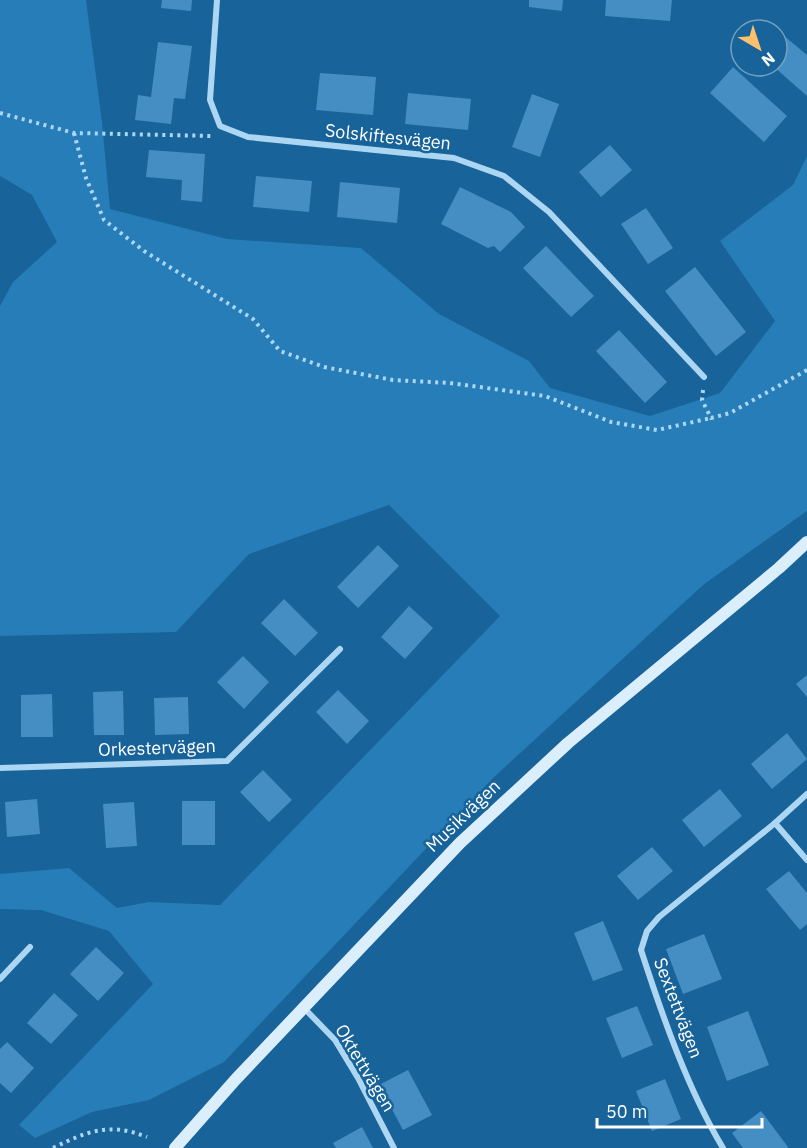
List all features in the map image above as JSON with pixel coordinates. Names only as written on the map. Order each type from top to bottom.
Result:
[{"type":"street","name":"Solskiftesvägen","points":[[217,0],[210,100],[220,126],[248,137],[454,158],[504,176],[549,212],[704,377]]},
{"type":"street","name":"Musikvägen","points":[[175,1148],[236,1079],[460,843],[568,742],[779,568],[807,542]]},
{"type":"street","name":"Orkestervägen","points":[[0,768],[227,761],[340,649]]},
{"type":"street","name":"Sextettvägen","points":[[723,1148],[685,1069],[641,950],[647,931],[658,917],[775,823],[807,794]]},
{"type":"street","points":[[775,823],[807,860]]},
{"type":"street","points":[[0,979],[30,947]]},
{"type":"street","name":"Oktettvägen","points":[[304,1008],[335,1040],[358,1077],[394,1148]]},
{"type":"path","points":[[0,113],[74,133],[248,137]]},
{"type":"path","points":[[74,133],[86,178],[104,220],[144,251],[253,319],[280,351],[324,367],[393,380],[450,383],[545,396],[611,422],[657,430],[730,413],[807,370]]},
{"type":"path","points":[[704,377],[702,400],[711,418]]},
{"type":"path","points":[[53,1148],[83,1134],[104,1130],[122,1129],[147,1137]]},
{"type":"shaded area","points":[[0,0],[86,0],[102,122],[110,209],[227,239],[361,248],[439,314],[529,361],[550,388],[650,416],[720,393],[775,321],[720,241],[793,185],[807,156],[807,511],[703,585],[492,779],[224,1062],[149,1100],[92,1112],[35,1138],[19,1125],[153,984],[109,931],[41,910],[0,909],[0,874],[69,868],[117,908],[149,902],[220,905],[500,616],[389,505],[249,554],[176,632],[0,636],[0,306],[13,282],[57,242],[32,195],[0,176]]},
{"type":"building","points":[[162,0],[192,0],[191,11],[161,8]]},
{"type":"building","points":[[529,0],[563,0],[562,11],[529,7]]},
{"type":"building","points":[[606,0],[672,0],[670,21],[605,16]]},
{"type":"building","points":[[789,40],[807,55],[807,96],[787,78],[789,78]]},
{"type":"building","points":[[158,42],[192,46],[185,99],[174,98],[171,124],[135,120],[138,95],[151,97]]},
{"type":"building","points":[[729,72],[729,78],[745,78],[787,116],[764,142],[710,93]]},
{"type":"building","points":[[320,73],[376,77],[373,115],[316,110]]},
{"type":"building","points":[[408,93],[471,99],[468,130],[405,124]]},
{"type":"building","points":[[532,94],[559,104],[540,157],[512,147]]},
{"type":"building","points":[[610,145],[632,170],[601,197],[579,172]]},
{"type":"building","points":[[149,150],[205,154],[202,202],[181,200],[182,180],[146,177]]},
{"type":"building","points":[[256,176],[312,181],[309,212],[253,207]]},
{"type":"building","points":[[340,182],[400,188],[397,223],[337,217]]},
{"type":"building","points":[[460,187],[511,212],[525,227],[500,252],[494,246],[488,248],[441,224]]},
{"type":"building","points":[[646,208],[673,248],[648,264],[621,224]]},
{"type":"building","points":[[546,246],[594,296],[571,317],[523,268]]},
{"type":"building","points":[[695,267],[746,332],[716,356],[665,291]]},
{"type":"building","points":[[619,330],[667,382],[645,403],[596,351]]},
{"type":"building","points":[[378,545],[399,566],[358,608],[337,587]]},
{"type":"building","points":[[284,599],[318,633],[295,656],[261,623]]},
{"type":"building","points":[[409,606],[433,628],[405,659],[381,637]]},
{"type":"building","points":[[243,656],[269,682],[244,709],[217,682]]},
{"type":"building","points":[[807,675],[807,697],[796,684]]},
{"type":"building","points":[[338,690],[369,721],[347,744],[316,712]]},
{"type":"building","points":[[123,691],[124,735],[94,735],[93,692]]},
{"type":"building","points":[[52,694],[53,737],[21,737],[21,695]]},
{"type":"building","points":[[188,697],[189,734],[155,735],[154,698]]},
{"type":"building","points":[[787,733],[807,759],[772,789],[751,764]]},
{"type":"building","points":[[263,770],[292,800],[269,822],[240,792]]},
{"type":"building","points":[[720,789],[742,816],[704,847],[682,820]]},
{"type":"building","points":[[37,799],[40,834],[7,837],[5,802]]},
{"type":"building","points":[[182,801],[215,801],[215,845],[182,845]]},
{"type":"building","points":[[134,802],[137,846],[106,848],[103,804]]},
{"type":"building","points":[[652,847],[673,871],[638,900],[617,876]]},
{"type":"building","points":[[789,871],[807,893],[807,924],[800,930],[766,889]]},
{"type":"building","points":[[603,921],[623,970],[593,981],[574,933]]},
{"type":"building","points":[[704,934],[722,979],[683,994],[666,949]]},
{"type":"building","points":[[96,947],[124,973],[98,1001],[70,974]]},
{"type":"building","points":[[54,993],[78,1015],[51,1044],[27,1023]]},
{"type":"building","points":[[637,1006],[653,1045],[622,1058],[606,1018]]},
{"type":"building","points":[[748,1011],[769,1065],[727,1081],[707,1027]]},
{"type":"building","points":[[7,1042],[34,1068],[11,1093],[0,1083],[0,1049]]},
{"type":"building","points":[[408,1070],[432,1115],[403,1130],[379,1085]]},
{"type":"building","points":[[665,1079],[681,1119],[652,1131],[636,1091]]},
{"type":"building","points":[[761,1111],[787,1148],[743,1148],[732,1133]]},
{"type":"building","points":[[362,1127],[373,1148],[336,1148],[333,1143]]}]
